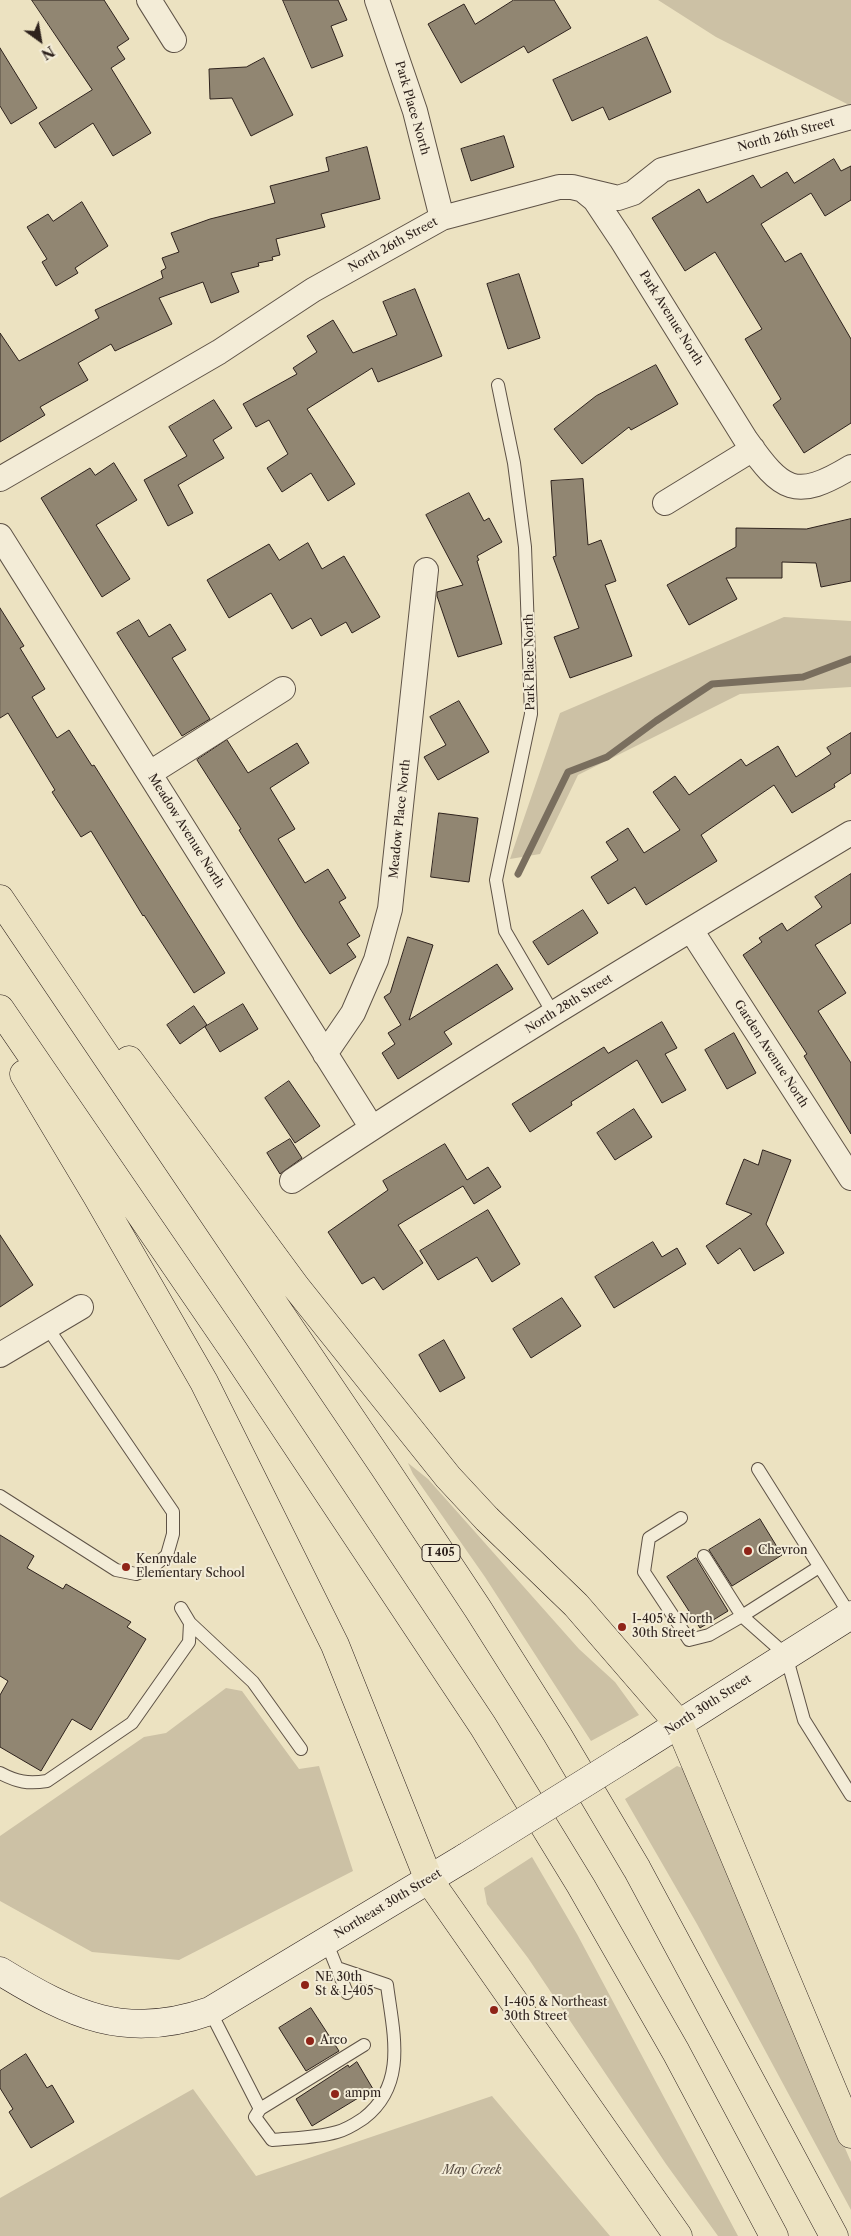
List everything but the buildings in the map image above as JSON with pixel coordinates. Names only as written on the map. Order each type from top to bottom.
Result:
[{"type":"highway","points":[[0,886],[296,1287],[440,1468],[471,1504],[576,1605],[679,1724],[851,2134]]},
{"type":"highway","name":"I 405","points":[[0,899],[384,1467],[478,1609],[557,1734],[641,1878],[834,2236]]},
{"type":"highway","points":[[0,1008],[234,1350],[484,1726],[581,1886],[774,2236]]},
{"type":"highway","points":[[0,1034],[97,1196],[204,1382],[335,1645],[428,1880],[678,2236]]},
{"type":"street","points":[[149,0],[174,40]]},
{"type":"street","name":"Park Place North","points":[[377,0],[415,111],[442,218]]},
{"type":"street","name":"North 26th Street","points":[[0,479],[219,352],[313,290],[442,218],[559,187],[572,187],[618,198],[633,193],[662,170],[685,162],[851,117]]},
{"type":"street","name":"Park Avenue North","points":[[584,191],[594,200],[621,239],[753,449],[776,478],[792,486],[808,487],[824,483],[851,467]]},
{"type":"street","points":[[665,503],[753,449]]},
{"type":"street","name":"Meadow Avenue North","points":[[0,536],[372,1128]]},
{"type":"street","name":"Meadow Place North","points":[[325,1054],[352,1013],[376,960],[390,910],[426,570]]},
{"type":"street","points":[[150,773],[283,689]]},
{"type":"street","name":"North 28th Street","points":[[292,1181],[553,1013],[851,833]]},
{"type":"street","name":"Garden Avenue North","points":[[691,930],[851,1178]]},
{"type":"street","points":[[0,1356],[81,1306]]},
{"type":"street","name":"North 30th Street","points":[[565,1795],[850,1615]]},
{"type":"street","name":"Northeast 30th Street","points":[[0,1971],[44,1998],[87,2017],[105,2021],[156,2024],[183,2020],[210,2011],[466,1857],[565,1795]]},
{"type":"lane","name":"Park Place North","points":[[498,385],[514,463],[525,547],[532,714],[496,880],[505,931],[553,1013]]},
{"type":"lane","points":[[0,1496],[116,1570],[136,1574],[154,1566],[167,1555],[173,1534],[173,1512],[48,1327]]},
{"type":"lane","points":[[758,1469],[850,1615]]},
{"type":"lane","points":[[680,1518],[649,1538],[644,1572],[689,1640],[709,1635],[819,1567]]},
{"type":"lane","points":[[704,1556],[742,1616],[786,1655],[804,1720],[851,1795]]},
{"type":"lane","points":[[181,1608],[190,1623],[252,1682],[301,1749]]},
{"type":"lane","points":[[0,1772],[16,1782],[32,1783],[47,1781],[132,1723],[188,1642],[190,1623]]},
{"type":"lane","points":[[326,1941],[347,1992]]},
{"type":"lane","points":[[337,1968],[387,1985],[395,2046],[393,2071],[384,2098],[374,2110],[352,2127],[336,2132],[272,2140],[255,2117],[260,2109],[364,2045]]},
{"type":"lane","points":[[210,2011],[260,2109]]},
{"type":"green space","points":[[658,0],[851,0],[851,106],[716,37]]},
{"type":"green space","points":[[784,617],[851,621],[851,687],[740,694],[578,775],[540,854],[510,859],[560,713]]},
{"type":"green space","points":[[408,1463],[428,1479],[579,1649],[615,1682],[639,1715],[591,1741],[485,1577],[413,1474]]},
{"type":"green space","points":[[226,1688],[242,1691],[299,1769],[319,1766],[353,1871],[179,1960],[92,1952],[0,1901],[0,1836],[144,1737],[166,1733]]},
{"type":"green space","points":[[677,1766],[682,1768],[689,1779],[736,1896],[851,2162],[851,2210],[697,1924],[625,1799]]},
{"type":"green space","points":[[532,1857],[577,1934],[738,2236],[718,2236],[666,2164],[528,1958],[487,1904],[484,1888]]},
{"type":"green space","name":"May Creek","points":[[193,2089],[256,2176],[492,2096],[610,2236],[0,2236],[0,2198]]},
{"type":"waterway","points":[[518,874],[568,772],[607,757],[656,721],[712,684],[803,677],[851,659]]},
{"type":"place","name":"Chevron","points":[[748,1551]]},
{"type":"place","name":"Kennydale Elementary School","points":[[126,1567]]},
{"type":"place","name":"I-405 & North 30th Street","points":[[622,1627]]},
{"type":"place","name":"NE 30th St & I-405","points":[[305,1985]]},
{"type":"place","name":"I-405 & Northeast 30th Street","points":[[494,2010]]},
{"type":"place","name":"Arco","points":[[310,2041]]},
{"type":"place","name":"ampm","points":[[335,2094]]}]
